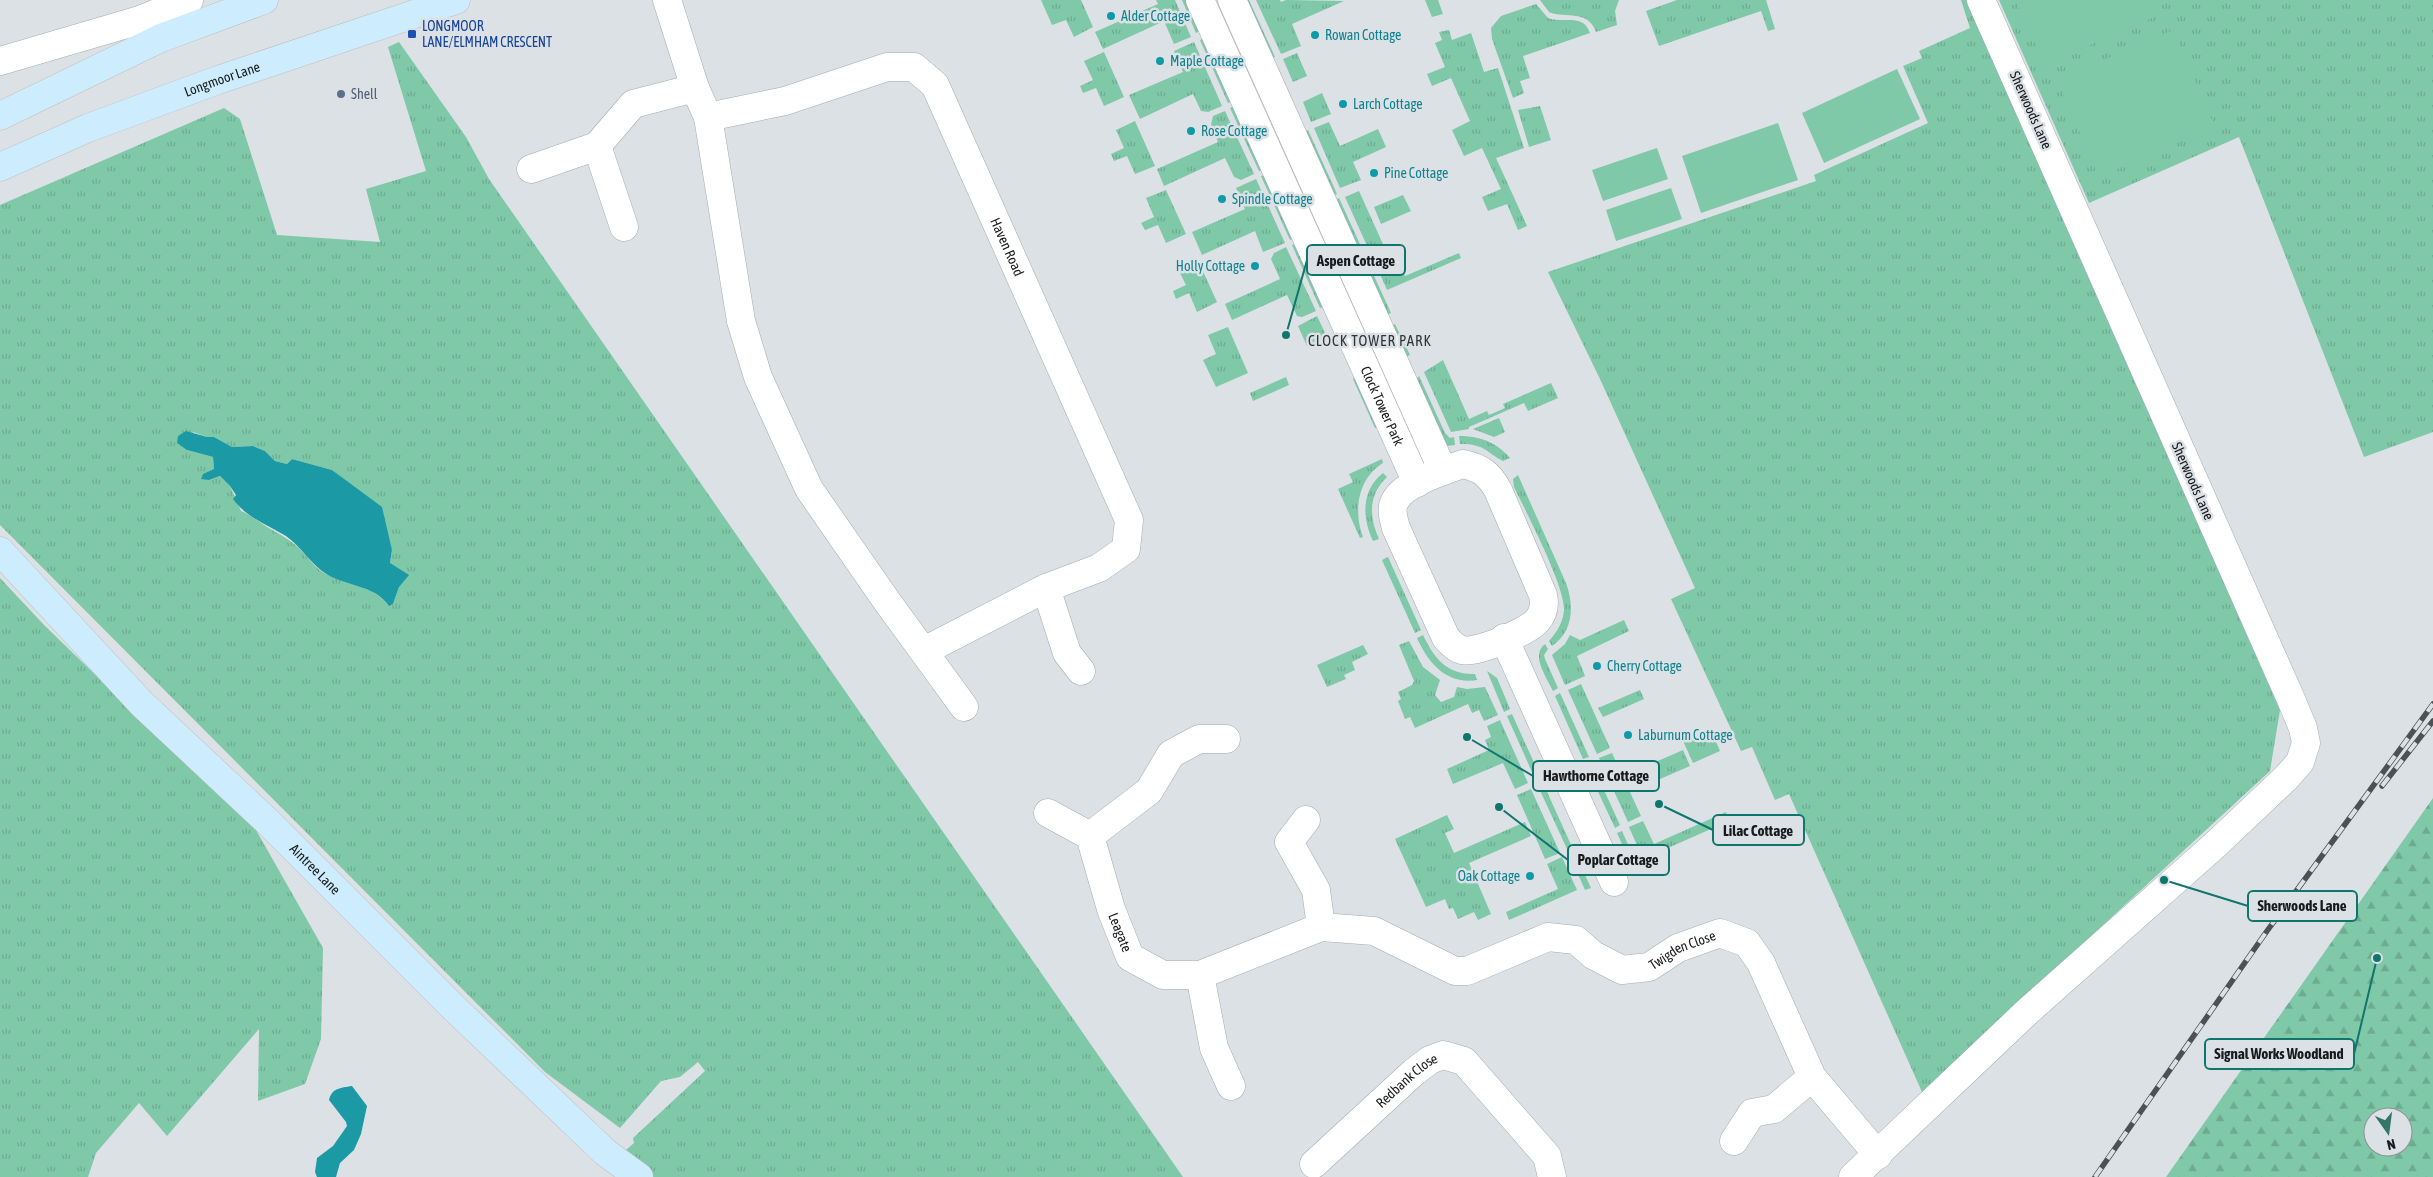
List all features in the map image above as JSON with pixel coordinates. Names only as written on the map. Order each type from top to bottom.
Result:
[{"type":"main road","points":[[0,116],[161,38],[264,0]]},
{"type":"main road","name":"Longmoor Lane","points":[[6,163],[88,128],[218,80],[450,1]]},
{"type":"main road","name":"Aintree Lane","points":[[0,551],[142,704],[268,822],[454,1008],[606,1152],[639,1177]]},
{"type":"street","points":[[0,61],[140,20],[189,0]]},
{"type":"street","points":[[667,0],[695,88],[708,117],[740,321],[758,377],[809,489],[886,600],[964,707]]},
{"type":"street","name":"Clock Tower Park","points":[[1200,0],[1417,483]]},
{"type":"street","points":[[1232,0],[1443,471]]},
{"type":"street","name":"Sherwoods Lane","points":[[1853,1177],[2028,1011],[2215,845],[2286,778],[2300,762],[2306,743],[2303,728],[2290,697],[1982,0]]},
{"type":"street","points":[[1226,58],[1253,47]]},
{"type":"street","name":"Haven Road","points":[[708,117],[785,101],[886,67],[914,67],[935,85],[1129,520],[1126,549],[1099,568],[1046,588],[924,651]]},
{"type":"street","points":[[531,169],[597,146],[633,104],[695,88]]},
{"type":"street","points":[[1262,137],[1274,129],[1288,125]]},
{"type":"street","points":[[597,146],[624,227]]},
{"type":"street","points":[[1286,189],[1300,186],[1311,176]]},
{"type":"street","points":[[1321,267],[1347,255]]},
{"type":"street","points":[[1357,348],[1369,339],[1383,336]]},
{"type":"street","points":[[1463,464],[1478,468],[1490,477],[1498,490],[1544,595],[1545,604],[1537,620],[1504,638],[1471,651],[1453,645],[1446,638],[1396,528],[1393,514],[1394,501],[1417,483],[1463,464]]},
{"type":"street","points":[[1046,588],[1067,653],[1081,671]]},
{"type":"street","points":[[1504,638],[1614,882]]},
{"type":"street","points":[[1048,813],[1090,836],[1149,791],[1171,754],[1199,739],[1226,739]]},
{"type":"street","points":[[1306,820],[1289,842],[1316,890],[1321,927]]},
{"type":"street","name":"Leagate","points":[[1090,836],[1111,909],[1130,957],[1163,975],[1200,975],[1321,927],[1374,932],[1455,971]]},
{"type":"street","name":"Twigden Close","points":[[1455,971],[1467,970],[1548,937],[1576,940],[1593,955],[1622,970],[1649,967],[1678,948],[1720,933],[1747,943],[1761,963],[1812,1077],[1878,1155]]},
{"type":"street","points":[[1200,975],[1214,1048],[1231,1086]]},
{"type":"street","name":"Redbank Close","points":[[1314,1164],[1414,1072],[1430,1060],[1443,1056],[1464,1061],[1547,1156],[1552,1177]]},
{"type":"street","points":[[1734,1141],[1752,1113],[1774,1109],[1812,1077]]},
{"type":"green space","points":[[1041,0],[1081,0],[1093,27],[1074,37],[1066,20],[1052,25]]},
{"type":"green space","points":[[1156,0],[1175,0],[1191,37],[1174,44],[1164,21],[1103,49],[1095,32],[1158,4]]},
{"type":"green space","points":[[1182,0],[1190,0],[1204,29],[1196,33]]},
{"type":"green space","points":[[1242,0],[1249,0],[1275,57],[1268,60]]},
{"type":"green space","points":[[1256,0],[1280,0],[1281,2],[1286,0],[1344,1],[1292,24],[1301,46],[1281,54]]},
{"type":"green space","points":[[1425,0],[1438,0],[1443,14],[1432,17]]},
{"type":"green space","points":[[1540,0],[1619,0],[1615,11],[1617,25],[1596,32],[1588,20],[1582,17],[1549,12]]},
{"type":"green space","points":[[1677,0],[1766,0],[1775,29],[1768,31],[1761,11],[1659,46],[1646,11]]},
{"type":"green space","points":[[1961,0],[1966,0],[1987,46],[2280,710],[2270,771],[1922,1092],[1789,794],[1775,800],[1752,747],[1741,751],[1671,599],[1695,588],[1600,379],[1548,272],[1816,181],[1814,175],[1928,123],[1903,66],[1922,58],[1919,51],[1970,28]]},
{"type":"green space","points":[[1999,0],[2433,0],[2433,432],[2364,457],[2239,137],[2089,203]]},
{"type":"green space","points":[[2015,0],[2155,0],[2161,14],[2045,65]]},
{"type":"green space","points":[[1536,4],[1548,18],[1578,21],[1587,27],[1590,33],[1523,56],[1530,78],[1520,81],[1524,93],[1513,98],[1492,39],[1491,28],[1501,16]]},
{"type":"green space","points":[[1449,30],[1452,40],[1471,33],[1484,72],[1498,68],[1524,148],[1496,158],[1527,226],[1518,230],[1507,204],[1488,211],[1482,197],[1501,189],[1482,148],[1464,156],[1452,130],[1470,121],[1451,78],[1432,86],[1427,74],[1445,67],[1435,43],[1442,40],[1439,32]]},
{"type":"green space","points":[[2173,30],[2215,127],[2099,177],[2057,80]]},
{"type":"green space","points":[[1207,37],[1235,100],[1228,103],[1200,40]]},
{"type":"green space","points":[[399,42],[466,137],[489,179],[1183,1177],[650,1177],[628,1157],[626,1150],[634,1143],[633,1138],[705,1071],[698,1062],[680,1077],[661,1081],[620,1128],[545,1072],[0,525],[0,205],[224,108],[240,119],[277,235],[380,242],[366,189],[426,171],[388,47]],"holes":[[[193,432],[207,437],[214,437],[232,447],[253,446],[265,451],[275,461],[287,464],[292,459],[332,470],[353,487],[392,550],[390,563],[399,587],[393,604],[388,605],[367,589],[324,573],[291,542],[241,511],[230,486],[220,476],[209,480],[214,469],[213,457],[187,450]]]},
{"type":"green space","points":[[1194,42],[1222,106],[1208,112],[1201,111],[1193,94],[1140,119],[1129,95],[1183,72],[1174,51]]},
{"type":"green space","points":[[1104,52],[1124,97],[1104,106],[1096,88],[1083,93],[1080,86],[1093,80],[1084,61]]},
{"type":"green space","points":[[1297,53],[1307,76],[1293,82],[1283,59]]},
{"type":"green space","points":[[1897,69],[1920,119],[1824,163],[1802,113]]},
{"type":"green space","points":[[1322,93],[1331,114],[1311,122],[1303,102]]},
{"type":"green space","points":[[1237,105],[1266,169],[1259,171],[1230,108]]},
{"type":"green space","points":[[1540,106],[1551,140],[1529,147],[1518,110]]},
{"type":"green space","points":[[1225,111],[1254,174],[1241,180],[1234,177],[1225,158],[1164,186],[1157,169],[1218,142],[1211,125],[1213,116]]},
{"type":"green space","points":[[1135,121],[1155,166],[1135,174],[1127,156],[1114,161],[1111,154],[1124,148],[1116,130]]},
{"type":"green space","points":[[1329,122],[1340,146],[1378,129],[1386,147],[1353,162],[1361,180],[1340,188],[1314,128]]},
{"type":"green space","points":[[1778,123],[1798,180],[1701,213],[1682,156]]},
{"type":"green space","points":[[1308,130],[1337,194],[1330,197],[1301,133]]},
{"type":"green space","points":[[1657,148],[1668,179],[1603,201],[1592,170]]},
{"type":"green space","points":[[1268,174],[1297,237],[1290,240],[1261,176]]},
{"type":"green space","points":[[1256,179],[1285,243],[1263,252],[1255,231],[1202,255],[1192,232],[1245,209],[1236,188]]},
{"type":"green space","points":[[1671,188],[1682,219],[1616,241],[1606,210]]},
{"type":"green space","points":[[1166,190],[1186,234],[1166,243],[1158,225],[1145,230],[1141,223],[1154,217],[1146,198]]},
{"type":"green space","points":[[1359,191],[1387,253],[1373,259],[1345,197]]},
{"type":"green space","points":[[1403,195],[1411,211],[1381,224],[1374,207]]},
{"type":"green space","points":[[1339,198],[1368,262],[1361,265],[1331,202]]},
{"type":"green space","points":[[1299,242],[1327,305],[1320,308],[1292,245]]},
{"type":"green space","points":[[1286,247],[1316,311],[1302,317],[1297,316],[1287,295],[1232,320],[1225,304],[1280,279],[1271,259],[1274,253]]},
{"type":"green space","points":[[1459,253],[1461,258],[1387,290],[1376,265],[1396,256],[1405,276]]},
{"type":"green space","points":[[1197,258],[1217,302],[1197,312],[1189,293],[1176,299],[1173,291],[1186,285],[1177,267]]},
{"type":"green space","points":[[1370,267],[1391,313],[1384,316],[1363,270]]},
{"type":"green space","points":[[1317,316],[1327,337],[1307,346],[1298,326]]},
{"type":"green space","points":[[1395,324],[1410,355],[1402,358],[1389,327]]},
{"type":"green space","points":[[1228,327],[1248,373],[1216,387],[1203,360],[1216,354],[1208,335]]},
{"type":"green space","points":[[1443,360],[1469,419],[1487,411],[1489,415],[1505,408],[1503,404],[1551,383],[1558,398],[1528,411],[1524,403],[1469,427],[1469,429],[1451,432],[1424,372]]},
{"type":"green space","points":[[1356,375],[1379,428],[1375,428],[1353,379]]},
{"type":"green space","points":[[1419,376],[1445,433],[1450,438],[1454,437],[1455,445],[1447,446],[1414,382]]},
{"type":"green space","points":[[1286,377],[1289,385],[1253,401],[1250,393]]},
{"type":"green space","points":[[1499,418],[1505,432],[1494,437],[1473,429]]},
{"type":"green space","points":[[1459,436],[1474,437],[1487,441],[1505,452],[1510,458],[1503,461],[1475,445],[1460,444]]},
{"type":"green space","points":[[1382,459],[1383,463],[1368,477],[1360,496],[1358,517],[1363,537],[1360,538],[1338,489],[1353,482],[1349,474]]},
{"type":"green space","points":[[1383,473],[1387,477],[1376,491],[1373,499],[1373,523],[1379,539],[1373,541],[1367,523],[1367,496],[1376,480]]},
{"type":"green space","points":[[1518,475],[1569,591],[1571,609],[1568,625],[1565,633],[1552,646],[1549,641],[1555,634],[1562,619],[1564,610],[1563,599],[1552,567],[1514,487],[1513,479]]},
{"type":"green space","points":[[1388,557],[1421,630],[1415,633],[1382,560]]},
{"type":"green space","points":[[0,578],[45,626],[256,830],[323,948],[321,1039],[305,1084],[258,1101],[259,1029],[167,1136],[139,1103],[96,1153],[88,1177],[0,1177]]},
{"type":"green space","points":[[1624,620],[1629,631],[1577,656],[1585,676],[1565,685],[1552,655],[1565,644],[1570,635],[1580,640]]},
{"type":"green space","points":[[1423,635],[1432,651],[1443,664],[1457,672],[1475,674],[1477,680],[1466,681],[1457,679],[1448,676],[1440,670],[1427,656],[1417,638]]},
{"type":"green space","points":[[1409,641],[1423,667],[1440,680],[1435,695],[1441,702],[1454,697],[1457,687],[1467,689],[1485,687],[1498,715],[1484,721],[1479,710],[1472,713],[1468,704],[1415,728],[1410,717],[1405,719],[1398,701],[1401,699],[1398,692],[1412,685],[1414,681],[1399,645]]},
{"type":"green space","points":[[1545,644],[1548,649],[1544,655],[1545,659],[1558,688],[1553,691],[1539,660],[1539,654]]},
{"type":"green space","points":[[1363,645],[1368,654],[1352,662],[1355,670],[1344,675],[1346,679],[1327,687],[1317,665]]},
{"type":"green space","points":[[1487,671],[1497,678],[1510,709],[1504,712]]},
{"type":"green space","points":[[1581,684],[1610,748],[1597,754],[1568,690]]},
{"type":"green space","points":[[1640,690],[1644,699],[1603,717],[1598,708]]},
{"type":"green space","points":[[1560,693],[1589,757],[1583,759],[1555,696]]},
{"type":"green space","points":[[1512,714],[1541,778],[1536,781],[1507,716]]},
{"type":"green space","points":[[1500,720],[1528,783],[1515,789],[1503,763],[1453,784],[1447,769],[1489,750],[1485,740],[1491,737],[1487,726]]},
{"type":"green space","points":[[1711,729],[1720,751],[1693,763],[1683,741]]},
{"type":"green space","points":[[1683,750],[1690,766],[1635,790],[1628,774]]},
{"type":"green space","points":[[1612,753],[1641,816],[1628,822],[1599,758]]},
{"type":"green space","points":[[1591,762],[1620,825],[1615,828],[1585,764]]},
{"type":"green space","points":[[1543,783],[1572,847],[1567,849],[1538,786]]},
{"type":"green space","points":[[1531,789],[1560,853],[1545,859],[1517,795]]},
{"type":"green space","points":[[2433,798],[2433,1177],[2166,1177]]},
{"type":"green space","points":[[1726,812],[1729,821],[1643,859],[1629,827],[1643,821],[1654,844]]},
{"type":"green space","points":[[1447,815],[1454,829],[1445,833],[1454,853],[1525,822],[1531,836],[1469,863],[1491,914],[1478,920],[1474,912],[1458,919],[1453,908],[1449,909],[1445,899],[1426,907],[1395,839]]},
{"type":"green space","points":[[1622,831],[1638,867],[1633,869],[1617,833]]},
{"type":"green space","points":[[1574,851],[1591,888],[1585,890],[1569,854]]},
{"type":"green space","points":[[1562,857],[1577,890],[1509,920],[1506,912],[1558,889],[1547,864]]},
{"type":"water","points":[[186,431],[214,437],[232,447],[253,446],[265,451],[275,461],[287,464],[292,459],[332,470],[382,507],[392,550],[390,563],[409,575],[399,587],[393,604],[389,606],[375,593],[339,580],[322,571],[286,536],[244,511],[233,499],[236,495],[230,486],[220,476],[209,480],[201,479],[203,474],[214,469],[213,457],[187,450],[177,443],[178,436]]},
{"type":"water","points":[[352,1086],[367,1106],[361,1134],[354,1150],[340,1163],[336,1177],[317,1177],[315,1172],[317,1158],[333,1146],[347,1126],[329,1100],[330,1096],[337,1089]]},
{"type":"railway","points":[[2095,1177],[2267,931],[2433,704]]},
{"type":"railway","points":[[2382,786],[2433,721]]},
{"type":"place","name":"Alder Cottage","points":[[1111,16]]},
{"type":"place","name":"LONGMOOR LANE/ELMHAM CRESCENT","points":[[412,34]]},
{"type":"place","name":"Rowan Cottage","points":[[1315,35]]},
{"type":"place","name":"Maple Cottage","points":[[1160,61]]},
{"type":"place","name":"Shell","points":[[341,94]]},
{"type":"place","name":"Larch Cottage","points":[[1343,104]]},
{"type":"place","name":"Rose Cottage","points":[[1191,131]]},
{"type":"place","name":"Pine Cottage","points":[[1374,173]]},
{"type":"place","name":"Spindle Cottage","points":[[1222,199]]},
{"type":"place","name":"Holly Cottage","points":[[1255,266]]},
{"type":"place","name":"Aspen Cottage","points":[[1286,335]]},
{"type":"place","name":"Cherry Cottage","points":[[1597,666]]},
{"type":"place","name":"Laburnum Cottage","points":[[1628,735]]},
{"type":"place","name":"Hawthorne Cottage","points":[[1467,737]]},
{"type":"place","name":"Lilac Cottage","points":[[1659,804]]},
{"type":"place","name":"Poplar Cottage","points":[[1499,807]]},
{"type":"place","name":"Oak Cottage","points":[[1530,876]]},
{"type":"place","name":"Sherwoods Lane","points":[[2164,880]]},
{"type":"place","name":"Signal Works Woodland","points":[[2377,958]]},
{"type":"district","name":"CLOCK TOWER PARK","points":[[1370,340]]}]
